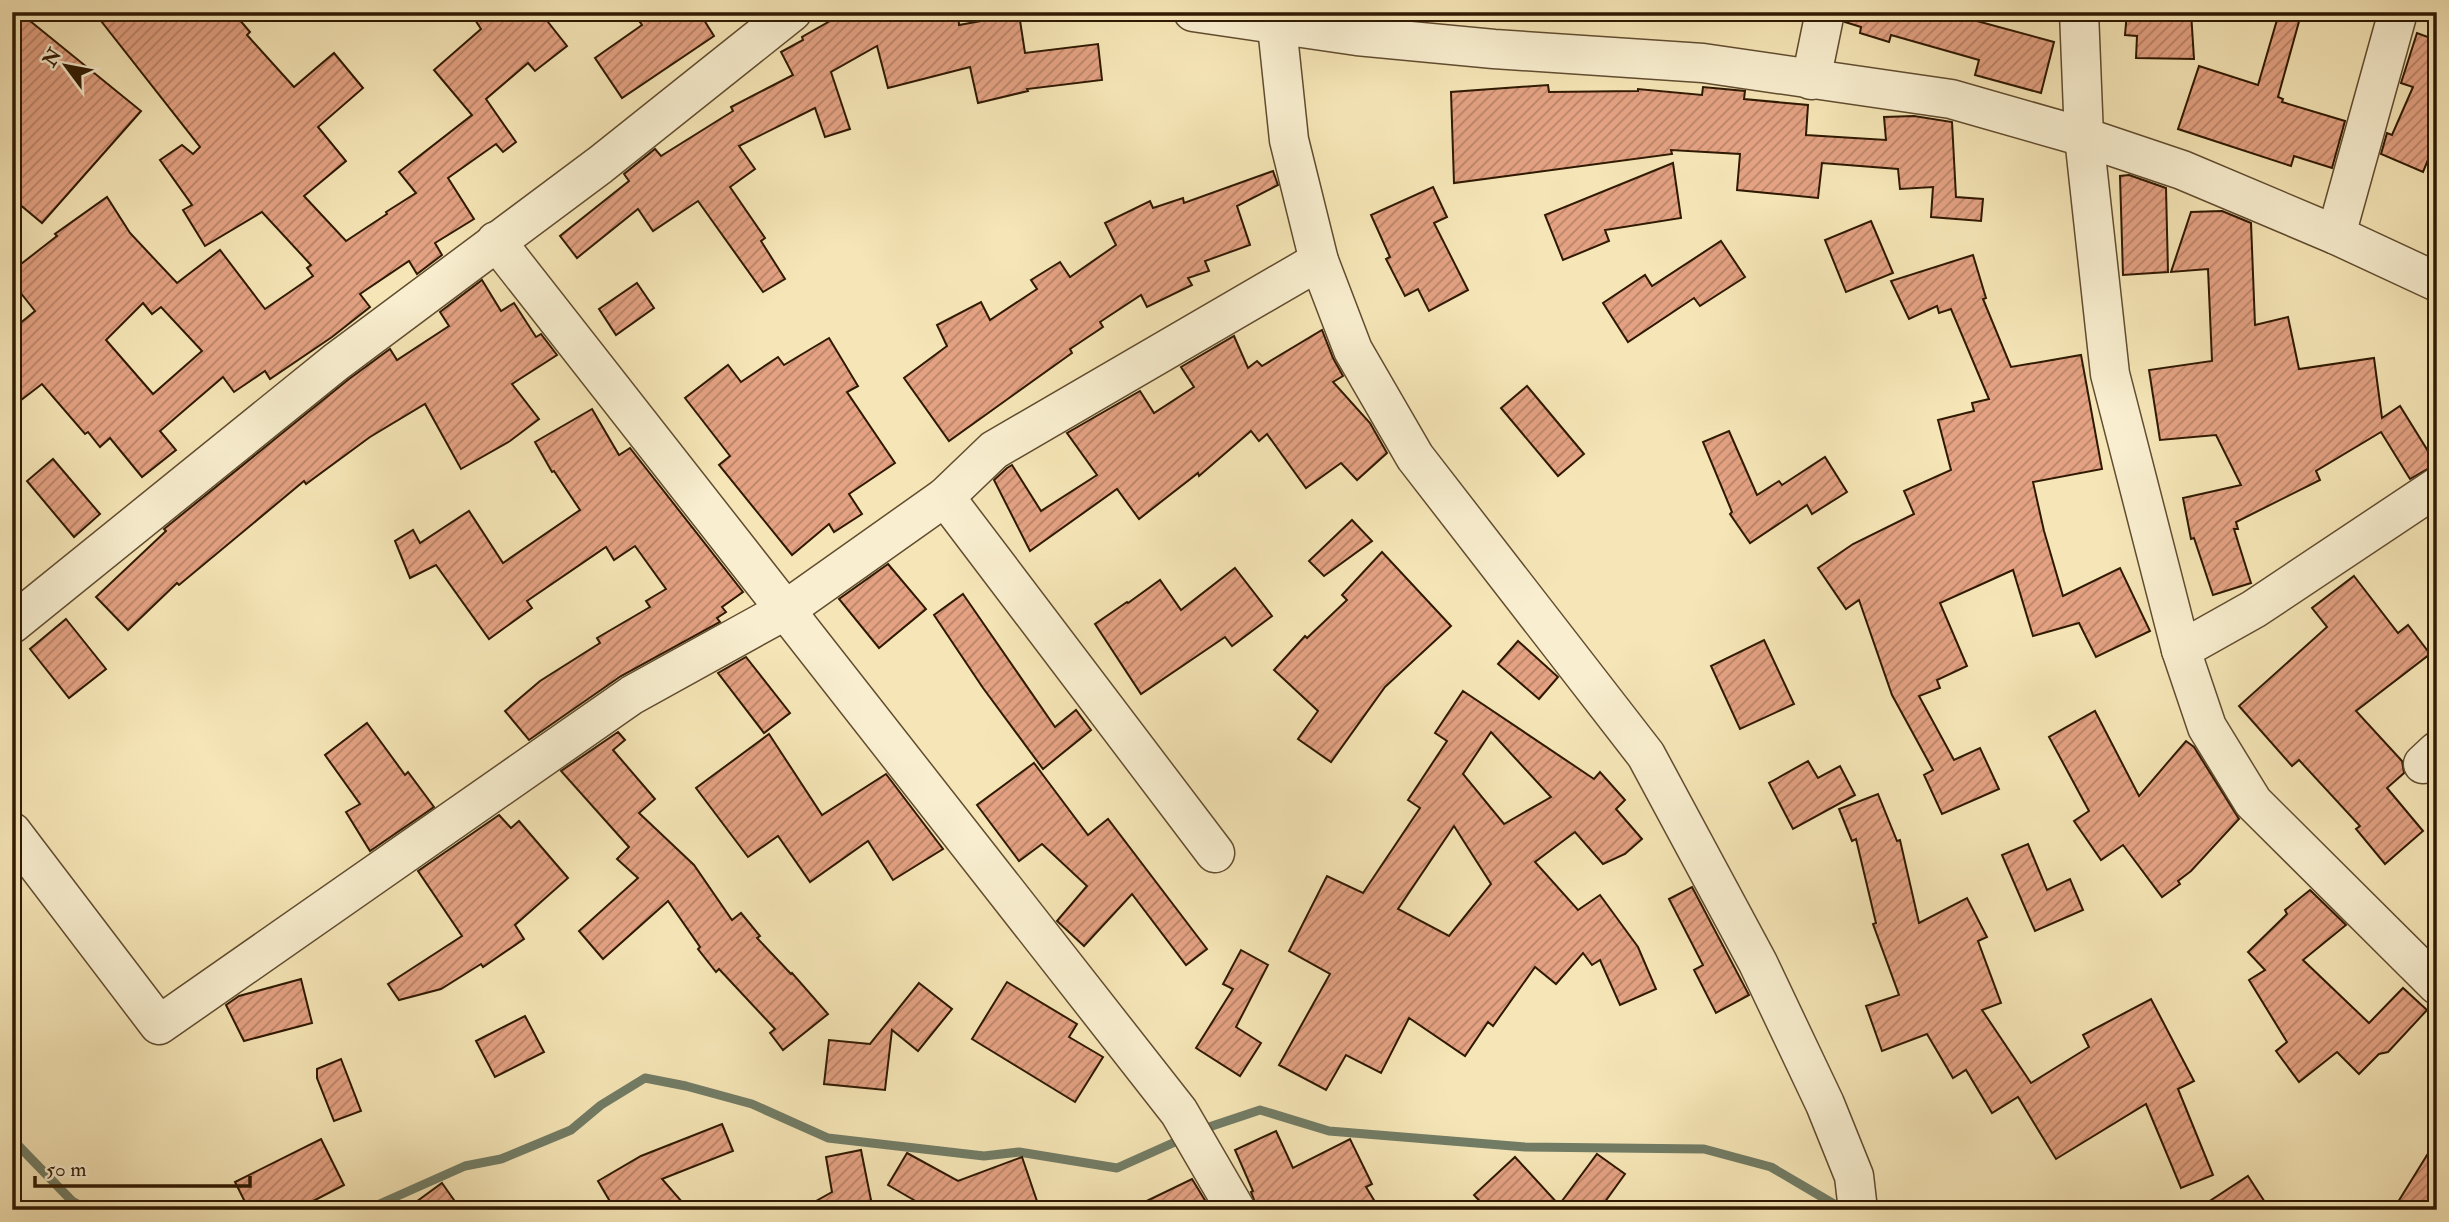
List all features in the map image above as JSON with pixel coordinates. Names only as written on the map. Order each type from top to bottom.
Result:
[{"type":"street","points":[[12,624],[336,362],[600,165],[792,12]]},
{"type":"street","points":[[1193,12],[1277,26],[1363,24],[1494,48],[1703,63],[1951,99],[2084,137],[2182,170],[2336,235],[2437,282]]},
{"type":"street","points":[[1811,80],[1825,12]]},
{"type":"street","points":[[2079,12],[2084,137],[2110,374],[2181,650],[2207,727],[2253,802],[2437,985]]},
{"type":"street","points":[[2336,235],[2398,12]]},
{"type":"street","points":[[1277,26],[1289,140],[1319,261],[1353,350],[1415,457],[1646,755],[1758,964],[1825,1104],[1854,1176],[1858,1210]]},
{"type":"street","points":[[496,241],[1179,1112],[1229,1208]]},
{"type":"street","points":[[12,832],[159,1025],[632,695],[784,611],[945,497],[1000,446],[1319,261]]},
{"type":"street","points":[[2181,650],[2254,609],[2437,487]]},
{"type":"street","points":[[945,497],[1215,853]]},
{"type":"building","points":[[12,12],[19,12],[141,111],[42,223],[12,198]]},
{"type":"building","points":[[94,12],[233,12],[250,32],[247,35],[294,87],[334,53],[363,88],[318,127],[346,161],[304,196],[346,241],[416,193],[399,172],[472,115],[434,70],[481,29],[470,12],[540,12],[567,46],[535,71],[528,63],[486,99],[516,142],[503,152],[496,144],[448,178],[474,219],[435,243],[442,255],[417,274],[409,261],[360,294],[370,307],[332,337],[270,379],[265,371],[234,392],[223,377],[160,431],[176,450],[142,477],[110,438],[100,447],[88,432],[85,434],[42,384],[12,407],[12,330],[35,311],[12,282],[12,271],[57,236],[55,234],[107,197],[130,233],[177,283],[220,250],[265,309],[313,276],[307,268],[311,265],[262,212],[205,246],[183,210],[192,205],[160,160],[182,145],[193,154],[200,147]],"holes":[[[143,303],[152,314],[161,307],[202,351],[153,394],[106,340]]]},
{"type":"building","points":[[633,12],[699,12],[714,36],[622,98],[595,58],[642,25]]},
{"type":"building","points":[[846,12],[873,12],[875,20],[913,12],[958,12],[959,25],[1019,14],[1025,53],[1098,44],[1102,80],[1027,89],[1028,91],[978,103],[970,67],[888,88],[877,46],[831,72],[850,129],[825,137],[815,108],[739,146],[755,169],[730,187],[765,238],[761,241],[785,279],[763,292],[698,201],[653,231],[638,209],[577,258],[560,236],[629,181],[624,174],[655,149],[661,156],[733,111],[731,107],[793,75],[781,52]]},
{"type":"building","points":[[1846,12],[1963,12],[1962,17],[2054,42],[2041,93],[1975,75],[1979,60],[1891,35],[1889,42],[1860,33],[1861,27],[1845,22]]},
{"type":"building","points":[[2127,12],[2191,12],[2194,59],[2136,58],[2137,36],[2125,35]]},
{"type":"building","points":[[2279,13],[2300,18],[2278,97],[2283,99],[2282,102],[2345,121],[2332,168],[2294,156],[2291,166],[2178,129],[2199,66],[2258,85]]},
{"type":"building","points":[[2437,32],[2437,138],[2423,172],[2381,154],[2387,133],[2392,135],[2413,87],[2401,83],[2417,33],[2433,39]]},
{"type":"building","points":[[1548,85],[1549,92],[1638,89],[1702,95],[1703,87],[1745,91],[1744,99],[1808,105],[1806,135],[1886,140],[1884,117],[1914,116],[1952,122],[1956,197],[1983,199],[1981,221],[1931,217],[1933,187],[1900,189],[1898,169],[1822,163],[1818,198],[1737,190],[1740,154],[1671,150],[1672,154],[1454,183],[1451,92]]},
{"type":"building","points":[[1673,163],[1681,218],[1605,230],[1609,241],[1563,260],[1545,215]]},
{"type":"building","points":[[1273,171],[1278,185],[1237,206],[1250,245],[1205,261],[1209,271],[1188,278],[1192,285],[1147,307],[1141,295],[1100,322],[1103,327],[1070,349],[1072,353],[949,441],[904,378],[947,346],[937,325],[981,302],[990,320],[1037,289],[1031,280],[1060,262],[1070,277],[1116,245],[1105,223],[1150,201],[1153,208],[1183,198],[1184,203]]},
{"type":"building","points":[[2129,175],[2166,188],[2168,272],[2123,275],[2120,176]]},
{"type":"building","points":[[1433,187],[1447,217],[1434,223],[1468,290],[1429,311],[1418,289],[1405,296],[1386,259],[1390,257],[1371,215]]},
{"type":"building","points":[[2222,211],[2251,223],[2255,325],[2288,317],[2299,369],[2374,358],[2382,418],[2400,406],[2436,464],[2410,479],[2381,432],[2316,471],[2320,480],[2236,522],[2238,529],[2234,529],[2251,583],[2213,595],[2194,538],[2191,539],[2183,498],[2241,485],[2216,435],[2160,440],[2149,370],[2212,361],[2208,269],[2171,272],[2191,212]]},
{"type":"building","points":[[1871,221],[1893,273],[1846,292],[1825,240]]},
{"type":"building","points":[[1721,241],[1745,277],[1700,306],[1694,298],[1628,342],[1603,303],[1645,275],[1652,286]]},
{"type":"building","points":[[1973,255],[1986,298],[1983,299],[2011,367],[2081,355],[2102,469],[2033,482],[2063,596],[2120,568],[2150,631],[2096,657],[2079,623],[2033,636],[2013,570],[1940,603],[1967,666],[1937,680],[1940,688],[1919,696],[1954,760],[1980,748],[1999,789],[1942,814],[1924,775],[1933,770],[1892,695],[1859,600],[1846,609],[1818,568],[1853,544],[1914,514],[1904,491],[1951,470],[1938,420],[1974,411],[1972,403],[1989,399],[1951,309],[1939,313],[1937,306],[1909,319],[1891,281]]},
{"type":"building","points":[[482,280],[501,311],[514,303],[536,337],[541,334],[557,355],[512,384],[539,419],[510,441],[461,469],[425,404],[370,437],[306,484],[304,481],[179,585],[177,583],[128,630],[96,597],[166,531],[164,529],[349,379],[390,349],[397,360],[449,326],[440,312]]},
{"type":"building","points":[[637,283],[654,308],[616,335],[599,309]]},
{"type":"building","points":[[1322,330],[1343,376],[1333,382],[1370,423],[1387,453],[1357,480],[1341,463],[1306,488],[1267,434],[1259,441],[1251,431],[1199,476],[1198,473],[1139,519],[1117,489],[1030,551],[994,480],[1007,468],[1012,465],[1041,511],[1097,475],[1067,433],[1140,391],[1154,413],[1194,387],[1181,367],[1234,336],[1248,368],[1257,361],[1262,366]]},
{"type":"building","points":[[829,338],[858,386],[847,392],[895,463],[849,494],[862,514],[834,532],[829,524],[792,555],[719,465],[730,456],[685,398],[728,365],[741,382],[778,357],[784,365]]},
{"type":"building","points":[[1527,386],[1584,454],[1558,476],[1501,408]]},
{"type":"building","points":[[592,409],[619,455],[630,448],[743,592],[722,607],[726,612],[717,618],[720,622],[621,676],[529,740],[505,711],[540,681],[600,643],[597,638],[650,607],[646,601],[666,589],[635,546],[614,560],[606,547],[527,601],[532,608],[489,639],[436,565],[410,578],[395,541],[413,530],[420,543],[469,511],[503,563],[580,510],[554,471],[552,472],[535,442]]},
{"type":"building","points":[[1729,431],[1757,495],[1779,481],[1782,485],[1825,457],[1847,492],[1812,514],[1807,505],[1750,543],[1730,514],[1732,512],[1703,442]]},
{"type":"building","points":[[53,459],[100,514],[74,537],[27,481]]},
{"type":"building","points":[[1352,520],[1372,541],[1324,576],[1309,561]]},
{"type":"building","points":[[1382,552],[1451,626],[1385,687],[1331,762],[1298,739],[1318,711],[1274,670],[1305,636],[1307,638],[1347,600],[1342,595]]},
{"type":"building","points":[[888,564],[926,609],[879,648],[839,599]]},
{"type":"building","points":[[1235,568],[1272,616],[1232,646],[1225,637],[1141,694],[1095,624],[1160,580],[1181,610]]},
{"type":"building","points":[[2354,576],[2398,633],[2408,625],[2430,654],[2356,711],[2402,761],[2404,773],[2387,788],[2423,831],[2385,864],[2356,829],[2360,826],[2299,760],[2292,766],[2239,706],[2327,627],[2312,608]]},
{"type":"building","points":[[963,594],[1055,727],[1076,710],[1091,730],[1043,769],[983,688],[934,615]]},
{"type":"building","points":[[66,619],[106,669],[69,698],[30,649]]},
{"type":"building","points":[[1764,640],[1794,704],[1740,729],[1711,666]]},
{"type":"building","points":[[1518,641],[1558,677],[1539,699],[1498,664]]},
{"type":"building","points":[[746,657],[790,713],[764,733],[718,673]]},
{"type":"building","points":[[1463,691],[1594,779],[1600,772],[1625,800],[1616,809],[1642,839],[1625,854],[1603,864],[1575,832],[1535,862],[1578,910],[1600,895],[1638,947],[1656,989],[1620,1005],[1600,960],[1592,965],[1583,953],[1556,984],[1535,967],[1493,1026],[1488,1022],[1465,1056],[1409,1018],[1381,1073],[1346,1055],[1326,1090],[1279,1065],[1330,974],[1289,951],[1327,876],[1363,893],[1420,808],[1408,800],[1447,741],[1435,733]],"holes":[[[1491,732],[1551,797],[1504,824],[1463,774]],[[1454,826],[1491,884],[1449,936],[1398,909]]]},
{"type":"building","points":[[2095,711],[2139,796],[2186,741],[2194,747],[2239,819],[2191,871],[2178,881],[2180,884],[2162,897],[2123,845],[2101,860],[2074,821],[2089,811],[2049,737]]},
{"type":"building","points":[[367,723],[405,775],[408,772],[434,807],[370,851],[346,812],[360,804],[325,755]]},
{"type":"building","points":[[618,732],[625,740],[613,750],[655,799],[639,813],[694,865],[732,920],[741,913],[760,936],[757,938],[828,1014],[783,1050],[770,1033],[775,1029],[719,969],[716,972],[668,901],[603,959],[579,931],[638,878],[617,859],[629,847],[561,771]]},
{"type":"building","points":[[769,734],[822,815],[886,774],[943,849],[893,880],[868,841],[810,882],[778,836],[748,857],[696,788]]},
{"type":"building","points":[[1808,761],[1818,778],[1840,766],[1855,795],[1793,829],[1769,783]]},
{"type":"building","points":[[1034,763],[1088,835],[1108,819],[1207,949],[1186,965],[1132,894],[1084,946],[1057,921],[1087,886],[1042,844],[1019,861],[977,805]]},
{"type":"building","points":[[1878,794],[1897,841],[1900,840],[1919,923],[1967,898],[1987,937],[1978,941],[2001,1003],[1982,1010],[2031,1083],[2089,1047],[2083,1035],[2151,999],[2194,1081],[2178,1089],[2213,1175],[2181,1188],[2146,1104],[2056,1159],[2018,1097],[1992,1113],[1966,1070],[1953,1078],[1927,1034],[1882,1051],[1866,1006],[1899,995],[1873,924],[1876,923],[1856,839],[1852,841],[1839,809]]},
{"type":"building","points":[[499,815],[511,828],[519,821],[568,878],[515,925],[524,939],[483,967],[481,964],[441,989],[399,1000],[388,984],[462,936],[418,871]]},
{"type":"building","points":[[2028,844],[2047,890],[2070,879],[2083,910],[2035,931],[2002,855]]},
{"type":"building","points":[[1692,887],[1749,995],[1716,1013],[1694,970],[1703,965],[1669,899]]},
{"type":"building","points":[[2310,890],[2346,925],[2303,960],[2369,1023],[2403,988],[2427,1010],[2388,1052],[2379,1054],[2359,1074],[2337,1052],[2299,1082],[2276,1051],[2287,1042],[2249,980],[2265,970],[2248,952],[2287,914],[2285,910]]},
{"type":"building","points":[[1241,950],[1268,965],[1236,1027],[1261,1043],[1240,1076],[1196,1048],[1233,989],[1223,984]]},
{"type":"building","points":[[301,979],[312,1023],[244,1041],[226,1005],[239,996]]},
{"type":"building","points":[[1007,982],[1077,1024],[1069,1037],[1103,1057],[1075,1102],[972,1039]]},
{"type":"building","points":[[919,983],[952,1009],[918,1051],[892,1030],[885,1090],[824,1084],[829,1040],[870,1044]]},
{"type":"building","points":[[525,1016],[544,1052],[495,1077],[476,1041]]},
{"type":"building","points":[[341,1059],[361,1111],[334,1121],[317,1078],[317,1069]]},
{"type":"building","points":[[722,1124],[733,1151],[662,1179],[689,1210],[615,1210],[598,1181],[641,1156]]},
{"type":"building","points":[[1276,1131],[1293,1168],[1350,1139],[1372,1184],[1366,1187],[1380,1210],[1258,1210],[1251,1192],[1253,1191],[1235,1150]]},
{"type":"building","points":[[321,1139],[344,1185],[296,1210],[249,1210],[235,1182]]},
{"type":"building","points":[[2437,1139],[2437,1210],[2393,1210]]},
{"type":"building","points":[[861,1150],[873,1210],[800,1210],[832,1192],[826,1157]]},
{"type":"building","points":[[907,1153],[958,1181],[1022,1157],[1040,1210],[931,1210],[888,1185]]},
{"type":"building","points":[[1597,1154],[1625,1174],[1599,1210],[1488,1210],[1474,1195],[1515,1157],[1559,1205]]},
{"type":"building","points":[[2248,1176],[2270,1210],[2196,1210]]},
{"type":"building","points":[[1192,1179],[1211,1210],[1128,1210]]},
{"type":"building","points":[[442,1183],[461,1210],[405,1210]]},
{"type":"waterway","points":[[366,1210],[465,1166],[501,1159],[571,1130],[601,1105],[645,1078],[752,1104],[828,1138],[984,1156],[1019,1152],[1117,1168],[1184,1138]]},
{"type":"waterway","points":[[1200,1130],[1260,1110],[1329,1131],[1525,1147],[1704,1149],[1771,1167],[1839,1207]]},
{"type":"waterway","points":[[12,1139],[72,1201],[88,1210]]}]
